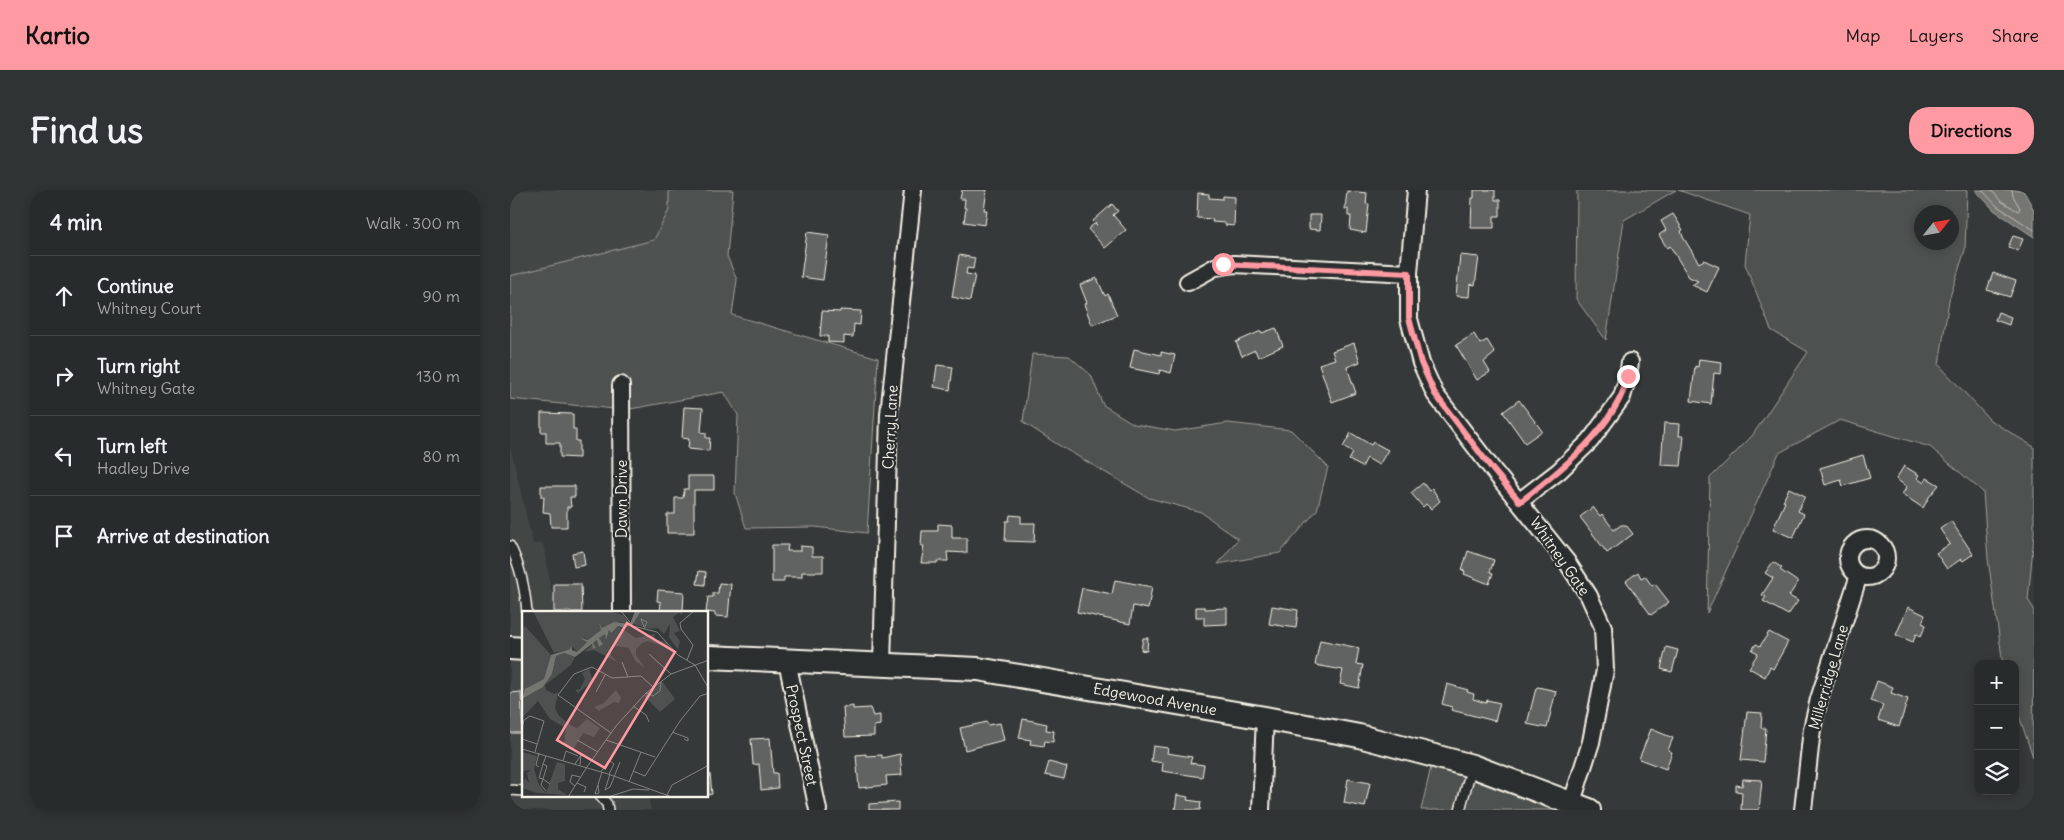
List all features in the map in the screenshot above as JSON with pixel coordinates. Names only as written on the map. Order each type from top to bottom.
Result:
[{"type":"main road","name":"Edgewood Avenue","points":[[709,657],[978,669],[1266,718],[1359,736],[1472,766],[1581,806]]},
{"type":"street","name":"Cherry Lane","points":[[882,664],[889,414],[913,190]]},
{"type":"street","name":"Whitney Gate","points":[[1416,190],[1409,273],[1409,318],[1421,363],[1435,394],[1567,562],[1589,596],[1603,627],[1605,670],[1581,806]]},
{"type":"street","points":[[1188,282],[1215,267],[1234,264],[1409,273]]},
{"type":"street","points":[[1520,502],[1560,471],[1590,441],[1622,396],[1627,382],[1630,362]]},
{"type":"street","name":"Dawn Drive","points":[[621,385],[622,611]]},
{"type":"street","name":"Millerridge Lane","points":[[1803,810],[1809,744],[1819,699],[1859,575]]},
{"type":"street","name":"Prospect Street","points":[[787,660],[818,810]]},
{"type":"street","points":[[1261,810],[1266,718]]},
{"type":"lane","points":[[510,546],[517,558],[527,611]]},
{"type":"lane","points":[[510,648],[510,658]]},
{"type":"lane","points":[[1460,810],[1472,766]]},
{"type":"lane","points":[[602,798],[608,804],[608,810]]},
{"type":"shaded area","points":[[510,190],[669,190],[669,210],[654,240],[510,276]]},
{"type":"shaded area","points":[[669,190],[733,190],[727,256],[737,280],[732,315],[878,358],[867,533],[815,527],[746,528],[735,493],[738,415],[724,392],[625,410],[510,399],[510,276],[654,240],[669,210]]},
{"type":"shaded area","points":[[1577,190],[1676,190],[1624,220],[1606,340],[1576,299]]},
{"type":"shaded area","points":[[1678,190],[1967,190],[1965,250],[1949,300],[1939,365],[1990,420],[2034,447],[2034,536],[2028,600],[2034,609],[2033,757],[2019,716],[2019,660],[2002,660],[1988,559],[1983,492],[1930,447],[1840,420],[1779,453],[1707,613],[1710,478],[1752,436],[1808,352],[1771,330],[1745,264],[1750,215]]},
{"type":"shaded area","points":[[1032,354],[1069,356],[1091,375],[1103,405],[1134,424],[1175,431],[1228,423],[1291,430],[1328,467],[1317,510],[1280,553],[1218,564],[1238,539],[1201,512],[1149,498],[1023,422]]},
{"type":"shaded area","points":[[510,446],[533,544],[543,543],[555,611],[522,611],[522,798],[648,798],[651,810],[510,810]]},
{"type":"shaded area","points":[[1431,767],[1520,792],[1563,810],[1421,810]]},
{"type":"water","points":[[1975,190],[2023,190],[2034,210],[2034,237],[1994,210]]},
{"type":"building","points":[[962,190],[987,190],[984,210],[987,210],[985,225],[964,222],[966,208],[964,208],[965,199],[960,199]]},
{"type":"building","points":[[1474,190],[1495,190],[1495,200],[1500,200],[1500,216],[1494,216],[1494,228],[1471,228]]},
{"type":"building","points":[[1347,191],[1367,193],[1366,204],[1369,204],[1366,233],[1350,230],[1351,216],[1348,216],[1348,209],[1345,209]]},
{"type":"building","points":[[1198,193],[1209,194],[1209,198],[1223,199],[1223,196],[1235,197],[1234,226],[1212,222],[1213,219],[1197,218]]},
{"type":"building","points":[[1112,204],[1118,211],[1113,215],[1126,230],[1105,248],[1088,229],[1094,224],[1097,225],[1093,221]]},
{"type":"building","points":[[1673,214],[1683,230],[1681,231],[1683,237],[1699,263],[1704,260],[1719,267],[1707,292],[1692,285],[1698,281],[1689,277],[1670,246],[1667,248],[1659,235],[1666,230],[1661,221]]},
{"type":"building","points":[[1309,215],[1321,215],[1320,230],[1309,229]]},
{"type":"building","points":[[807,232],[829,235],[823,280],[801,277]]},
{"type":"building","points":[[2013,236],[2023,239],[2018,251],[2008,247]]},
{"type":"building","points":[[959,255],[975,258],[973,269],[967,268],[966,274],[975,275],[970,301],[952,297]]},
{"type":"building","points":[[1460,255],[1479,257],[1475,285],[1470,284],[1469,297],[1456,296]]},
{"type":"building","points":[[1993,273],[2016,281],[2010,297],[1987,290]]},
{"type":"building","points":[[1097,278],[1105,296],[1108,294],[1117,315],[1092,325],[1084,304],[1087,303],[1080,285]]},
{"type":"building","points":[[840,310],[861,311],[860,325],[854,324],[853,337],[844,336],[844,343],[828,342],[828,336],[820,336],[822,311],[840,312]]},
{"type":"building","points":[[1998,312],[2011,317],[2009,325],[1995,320]]},
{"type":"building","points":[[1276,328],[1283,346],[1258,357],[1255,350],[1242,356],[1236,342],[1261,331],[1262,333]]},
{"type":"building","points":[[1474,334],[1480,344],[1487,340],[1495,353],[1484,362],[1490,372],[1477,380],[1456,345]]},
{"type":"building","points":[[1354,343],[1360,362],[1347,367],[1356,393],[1332,402],[1319,364],[1335,359],[1332,351]]},
{"type":"building","points":[[1134,349],[1161,355],[1161,352],[1175,355],[1171,373],[1160,370],[1159,374],[1130,368]]},
{"type":"building","points":[[1699,359],[1722,362],[1721,374],[1714,373],[1711,404],[1691,401],[1695,366],[1698,367]]},
{"type":"building","points":[[937,365],[953,367],[950,390],[934,387]]},
{"type":"building","points":[[1519,400],[1542,431],[1525,443],[1503,412]]},
{"type":"building","points":[[684,407],[703,408],[701,432],[706,433],[706,438],[710,438],[709,451],[688,449],[689,439],[682,438]]},
{"type":"building","points":[[541,413],[573,414],[573,429],[576,429],[576,441],[579,441],[579,458],[560,457],[560,443],[546,443],[546,432],[541,432]]},
{"type":"building","points":[[1664,423],[1680,424],[1679,436],[1684,436],[1681,466],[1661,465]]},
{"type":"building","points":[[1351,433],[1371,445],[1373,442],[1388,450],[1379,465],[1367,458],[1362,467],[1349,460],[1353,453],[1343,447]]},
{"type":"building","points":[[1863,455],[1870,478],[1843,486],[1841,480],[1825,485],[1820,468]]},
{"type":"building","points":[[1904,466],[1919,475],[1917,478],[1924,483],[1927,478],[1939,485],[1923,508],[1902,494],[1907,487],[1896,479]]},
{"type":"building","points":[[688,476],[714,476],[714,490],[694,490],[694,533],[667,533],[667,514],[675,514],[675,498],[683,498],[684,489],[688,489]]},
{"type":"building","points":[[1423,483],[1429,491],[1432,488],[1440,501],[1431,509],[1426,504],[1423,507],[1411,493]]},
{"type":"building","points":[[541,486],[575,486],[575,497],[570,497],[571,507],[567,507],[567,527],[551,527],[550,513],[543,512],[544,497],[541,497]]},
{"type":"building","points":[[1789,488],[1805,496],[1798,511],[1804,514],[1793,538],[1773,529]]},
{"type":"building","points":[[1593,507],[1600,516],[1602,514],[1614,530],[1621,525],[1626,525],[1633,534],[1607,553],[1580,517]]},
{"type":"building","points":[[1010,515],[1021,516],[1021,523],[1035,523],[1034,542],[1005,541],[1006,521],[1009,521]]},
{"type":"building","points":[[1951,521],[1973,554],[1963,561],[1961,559],[1947,569],[1936,553],[1950,544],[1940,529]]},
{"type":"building","points":[[938,524],[952,525],[952,538],[967,538],[967,553],[947,552],[948,561],[921,563],[924,546],[921,546],[922,531],[938,531]]},
{"type":"building","points":[[772,545],[788,545],[787,551],[800,551],[800,546],[812,547],[812,556],[823,556],[823,572],[802,572],[802,577],[784,577],[784,582],[772,582]]},
{"type":"building","points":[[583,551],[585,565],[574,567],[572,553]]},
{"type":"building","points":[[1468,551],[1494,560],[1490,572],[1493,573],[1489,584],[1464,574],[1465,571],[1462,570]]},
{"type":"building","points":[[1773,562],[1782,568],[1780,570],[1798,582],[1789,596],[1798,601],[1788,615],[1763,601],[1766,597],[1762,595],[1773,578],[1765,573]]},
{"type":"building","points":[[699,571],[706,572],[705,585],[697,584]]},
{"type":"building","points":[[1638,572],[1641,578],[1645,576],[1652,586],[1655,584],[1669,602],[1651,615],[1626,581]]},
{"type":"building","points":[[1115,580],[1152,587],[1148,609],[1133,606],[1130,624],[1077,612],[1082,588],[1112,594]]},
{"type":"building","points":[[719,583],[731,584],[728,617],[715,616],[715,613],[706,611],[708,597],[713,597],[713,593],[718,593]]},
{"type":"building","points":[[554,584],[581,584],[582,611],[554,611]]},
{"type":"building","points":[[658,590],[684,592],[683,611],[660,611],[661,602],[657,601]]},
{"type":"building","points":[[1272,606],[1298,610],[1296,628],[1269,624]]},
{"type":"building","points":[[1196,607],[1205,607],[1205,609],[1227,608],[1227,624],[1204,625],[1204,617],[1196,617]]},
{"type":"building","points":[[1908,607],[1925,615],[1922,623],[1926,625],[1921,636],[1916,634],[1913,642],[1896,635]]},
{"type":"building","points":[[1769,632],[1788,642],[1773,669],[1770,667],[1765,677],[1749,668],[1758,653],[1752,650],[1756,644],[1760,646]]},
{"type":"building","points":[[1143,638],[1148,638],[1147,651],[1141,650]]},
{"type":"building","points":[[1320,640],[1359,648],[1356,664],[1363,665],[1359,688],[1340,684],[1343,670],[1315,665]]},
{"type":"building","points":[[1666,647],[1678,650],[1672,672],[1661,669]]},
{"type":"building","points":[[1877,681],[1893,687],[1891,693],[1908,699],[1899,727],[1878,720],[1883,705],[1870,701]]},
{"type":"building","points":[[1447,684],[1468,690],[1467,692],[1474,694],[1473,699],[1486,703],[1487,700],[1500,703],[1495,721],[1451,710],[1452,707],[1442,704]]},
{"type":"building","points":[[1536,688],[1556,691],[1547,728],[1527,724]]},
{"type":"building","points":[[521,692],[522,733],[510,733],[510,693]]},
{"type":"building","points":[[853,706],[853,709],[870,708],[873,716],[880,715],[880,725],[874,726],[874,736],[845,737],[843,707]]},
{"type":"building","points":[[1747,712],[1762,713],[1761,728],[1766,728],[1763,762],[1741,760]]},
{"type":"building","points":[[1023,719],[1047,724],[1046,730],[1054,731],[1053,742],[1045,741],[1044,746],[1030,744],[1031,740],[1019,738]]},
{"type":"building","points":[[987,722],[988,725],[1000,723],[1004,740],[965,750],[960,728]]},
{"type":"building","points":[[1651,729],[1673,738],[1668,750],[1672,752],[1666,769],[1639,759]]},
{"type":"building","points":[[770,738],[773,773],[777,773],[778,788],[761,790],[759,764],[753,765],[751,739]]},
{"type":"building","points":[[1153,746],[1168,748],[1167,753],[1192,757],[1190,763],[1204,765],[1202,777],[1162,771],[1163,763],[1151,761]]},
{"type":"building","points":[[866,754],[866,756],[882,755],[882,758],[900,754],[902,775],[886,776],[887,785],[859,788],[856,755]]},
{"type":"building","points":[[1049,762],[1067,767],[1064,779],[1045,775]]},
{"type":"building","points":[[709,774],[710,774],[712,794],[709,795]]},
{"type":"building","points":[[1348,779],[1370,783],[1365,807],[1344,803]]},
{"type":"building","points":[[1743,779],[1762,780],[1759,810],[1741,810],[1742,792],[1736,791],[1736,785],[1742,786]]},
{"type":"building","points":[[1177,795],[1188,797],[1187,800],[1201,802],[1200,810],[1175,810]]},
{"type":"building","points":[[898,802],[898,810],[869,810],[869,804]]},
{"type":"route","points":[[1223,264],[1409,273],[1409,318],[1421,363],[1435,394],[1520,502],[1560,471],[1590,441],[1622,396],[1628,376]]}]
